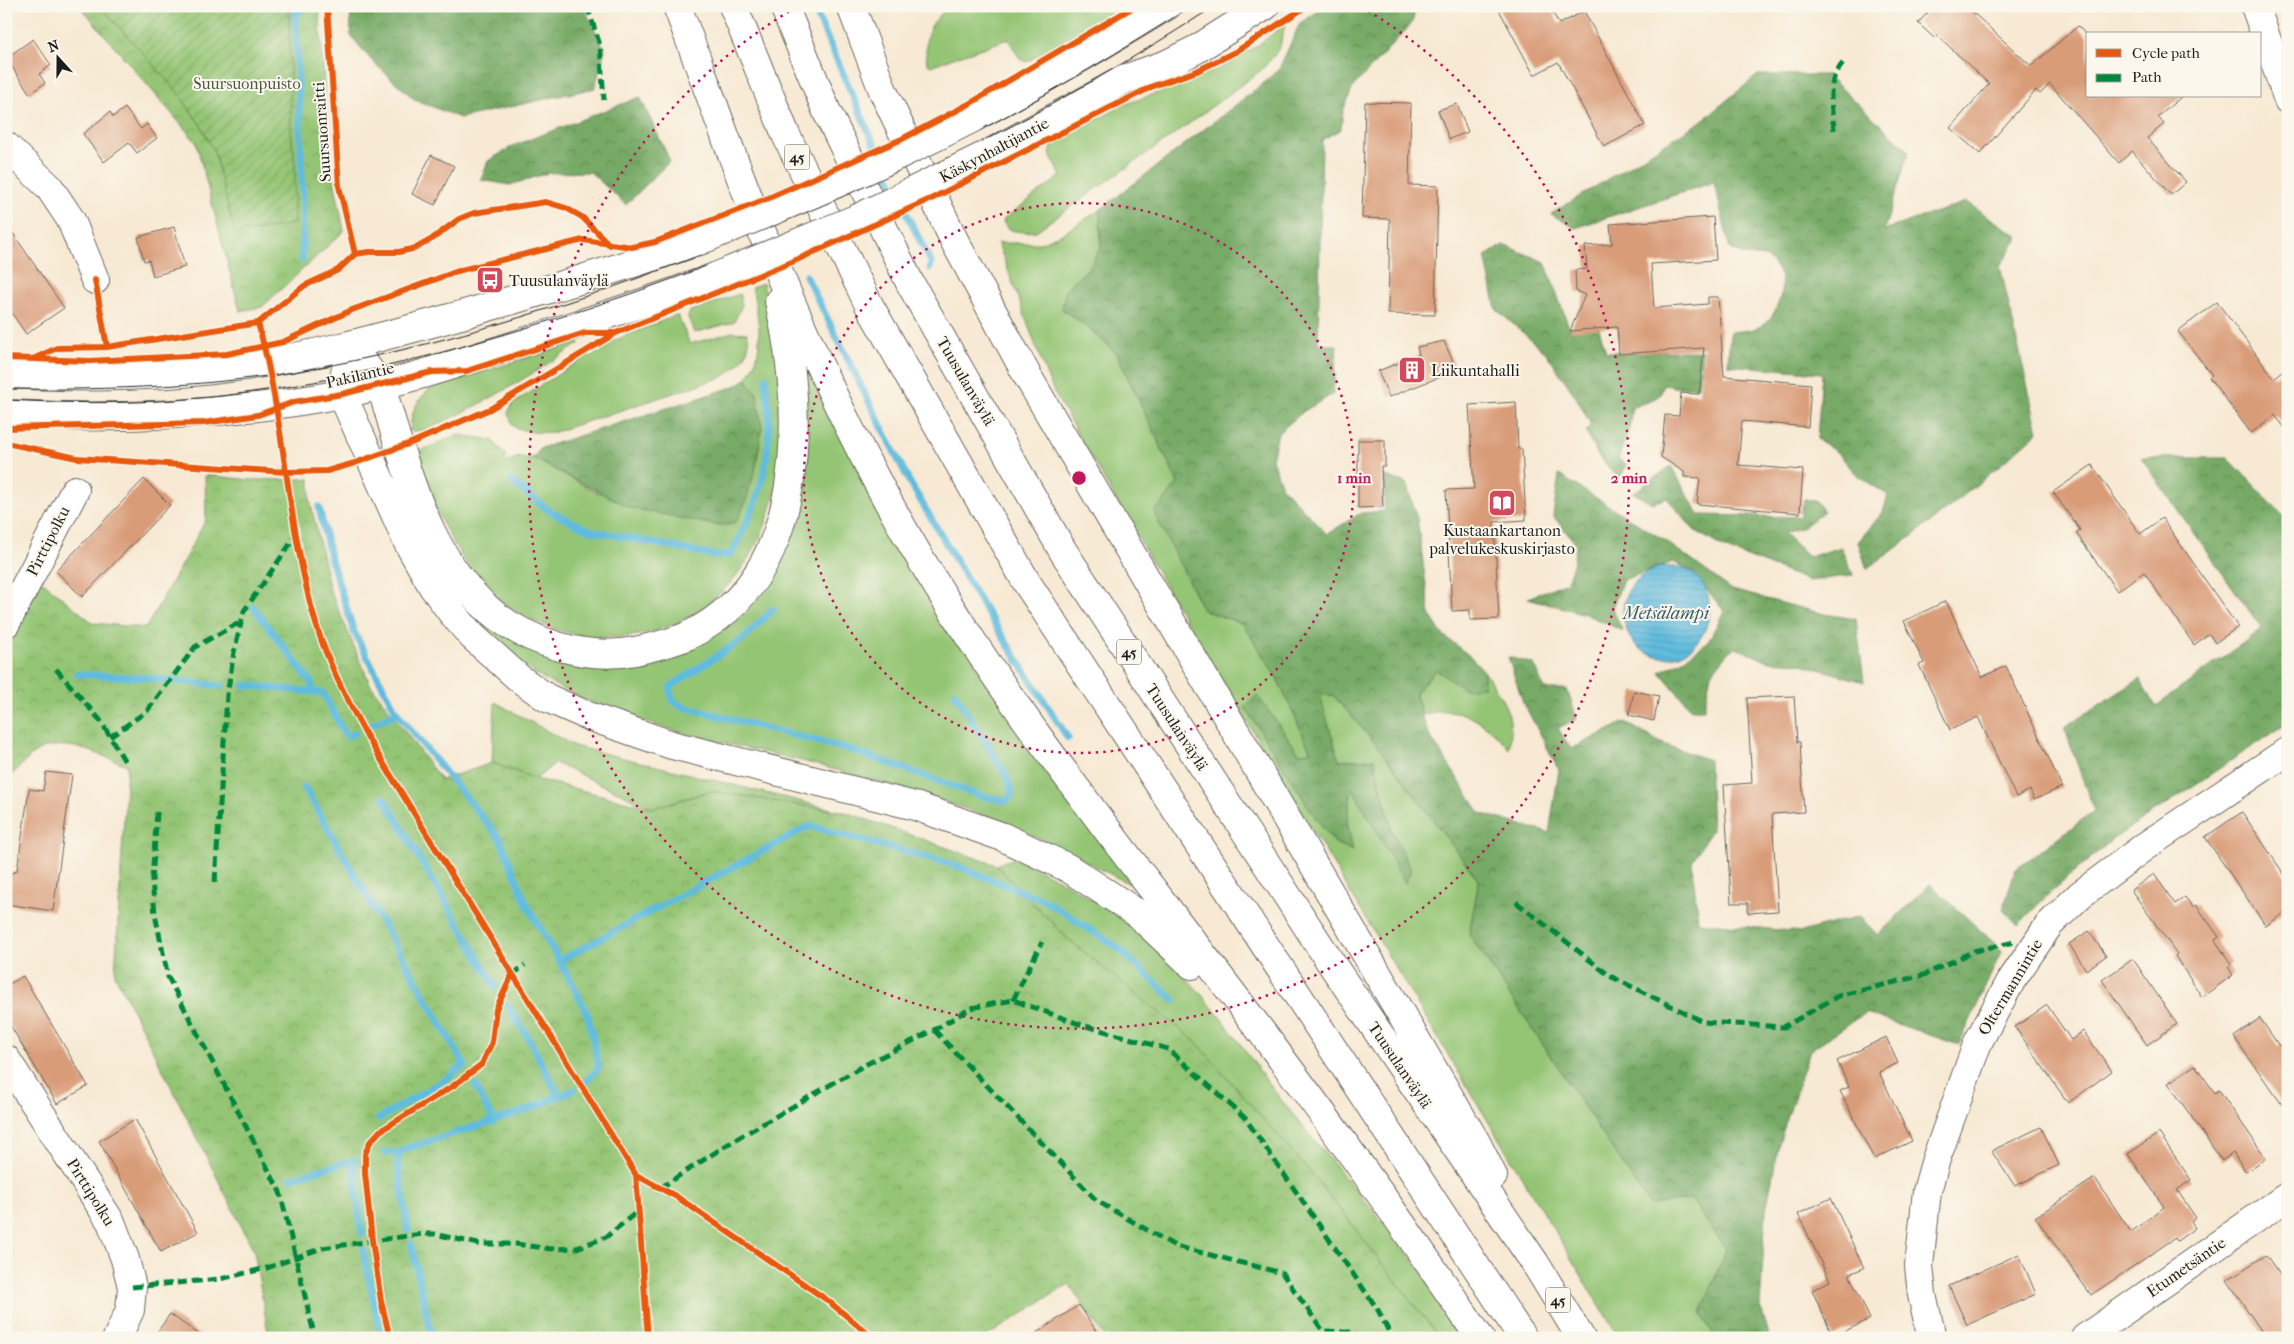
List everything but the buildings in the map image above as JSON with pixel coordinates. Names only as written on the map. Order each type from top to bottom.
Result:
[{"type":"main road","points":[[677,6],[765,241],[846,423],[909,538],[990,667],[1074,786],[1135,869],[1274,1048],[1420,1250],[1480,1338]]},
{"type":"main road","name":"45","points":[[733,6],[786,135],[869,305],[1027,583],[1523,1338]]},
{"type":"main road","name":"Tuusulanväylä","points":[[784,6],[827,112],[910,283],[1063,551],[1331,963],[1535,1263],[1581,1338]]},
{"type":"main road","points":[[851,6],[891,109],[955,242],[1023,368],[1476,1142],[1535,1263]]},
{"type":"main road","name":"Pakilantie","points":[[6,374],[96,376],[229,368],[349,346],[598,275],[699,241],[842,182],[910,151],[1084,56],[1167,6]]},
{"type":"main road","name":"Käskynhaltijantie","points":[[715,277],[858,218],[992,152],[1125,79],[1167,64],[1196,49],[1265,6]]},
{"type":"main road","points":[[2255,6],[2288,100]]},
{"type":"main road","points":[[6,146],[49,187],[71,220],[95,280]]},
{"type":"main road","points":[[349,346],[380,385],[402,458],[424,515],[455,573],[472,594],[492,612],[536,638],[565,648],[595,653],[622,654],[656,646],[687,636],[720,614],[747,589],[762,566],[777,534],[790,487],[794,438],[793,395],[788,342],[765,241]]},
{"type":"main road","name":"Pakilantie","points":[[6,414],[157,416],[285,403],[342,394],[432,372],[622,311],[715,277]]},
{"type":"main road","points":[[349,346],[342,394],[407,541],[433,587],[472,636],[526,683],[547,698],[627,730],[672,745],[915,806],[1003,836],[1068,868],[1137,913],[1185,958],[1274,1048]]},
{"type":"main road","name":"Pirttipolku","points":[[6,623],[75,490]]},
{"type":"main road","name":"Oltermannintie","points":[[1932,1338],[1922,1295],[1919,1266],[1927,1191],[1936,1159],[1978,1042],[2011,981],[2049,925],[2080,895],[2144,847],[2288,751]]},
{"type":"main road","name":"Pirttipolku","points":[[6,1059],[111,1222],[125,1259],[132,1287],[130,1310],[118,1338]]},
{"type":"main road","name":"Etumetsäntie","points":[[2084,1338],[2288,1196]]},
{"type":"green space","name":"Suursuonpuisto","points":[[80,6],[319,6],[328,149],[344,231],[262,307],[240,311],[196,142]]},
{"type":"green space","points":[[100,6],[289,6],[291,131],[295,165],[294,224],[235,234],[214,151],[201,126],[176,90]]},
{"type":"green space","points":[[350,6],[583,6],[605,49],[595,88],[460,118],[414,99],[372,61],[351,36]]},
{"type":"green space","points":[[950,6],[1121,6],[1027,62],[1020,59],[1008,39],[930,66],[927,63],[926,53],[929,31],[937,19]]},
{"type":"green space","points":[[1326,6],[1415,6],[1413,22],[1353,87],[1343,111],[1341,129],[1322,140],[1318,345],[1337,345],[1333,394],[1304,411],[1278,433],[1272,459],[1282,487],[1327,534],[1361,513],[1385,511],[1385,476],[1406,483],[1417,518],[1430,615],[1442,634],[1472,658],[1484,671],[1484,687],[1464,689],[1436,670],[1415,693],[1428,733],[1480,813],[1549,833],[1559,770],[1523,702],[1508,657],[1534,664],[1544,689],[1567,689],[1577,719],[1558,728],[1571,749],[1625,722],[1661,743],[1709,760],[1712,830],[1692,861],[1698,922],[1801,932],[1859,916],[1878,935],[1930,884],[2002,950],[1959,1045],[1865,1013],[1810,1050],[1779,1143],[1766,1210],[1760,1307],[1769,1338],[1715,1338],[1701,1313],[1726,1249],[1691,1199],[1650,1205],[1469,934],[1479,881],[1376,744],[1333,695],[1320,696],[1339,760],[1374,759],[1392,831],[1411,870],[1405,883],[1352,788],[1347,822],[1353,851],[1335,843],[1315,817],[1245,707],[1257,695],[1299,753],[1311,752],[1277,678],[1243,624],[1203,610],[1154,513],[1178,483],[1117,354],[1091,330],[1062,309],[1066,289],[1089,268],[1101,247],[1100,210],[1260,86],[1279,69],[1300,23]]},
{"type":"green space","points":[[1285,24],[1280,46],[1274,56],[1261,70],[1186,126],[1036,231],[1027,232],[1009,229],[1003,222],[1005,218],[1061,176],[1050,154],[1053,144],[1124,105],[1223,67],[1261,43]]},
{"type":"green space","points":[[1758,75],[1827,75],[1909,151],[1884,230],[1966,202],[2019,237],[2000,266],[2038,432],[1955,503],[1867,569],[1858,542],[1883,512],[1888,495],[1858,476],[1838,453],[1817,439],[1822,373],[1728,365],[1730,332],[1754,329],[1763,325],[1776,308],[1782,286],[1779,273],[1766,257],[1744,255],[1730,249],[1714,182],[1575,228],[1551,214],[1700,122]]},
{"type":"green space","points":[[640,97],[670,161],[626,205],[590,172],[548,173],[510,185],[481,180],[488,161],[513,146]]},
{"type":"green space","points":[[1100,210],[1101,247],[1089,268],[1066,289],[1062,309],[1091,330],[1117,354],[1178,483],[1203,610],[1243,624],[1277,678],[1311,752],[1299,753],[1257,696],[1245,707],[1335,843],[1353,851],[1347,822],[1352,787],[1405,882],[1411,870],[1392,831],[1374,759],[1339,760],[1319,695],[1333,695],[1376,744],[1479,881],[1469,934],[1650,1205],[1691,1199],[1726,1249],[1701,1313],[1715,1338],[1619,1338],[1179,609],[1057,398],[1048,379],[998,243],[1040,243],[1062,234]]},
{"type":"green space","points":[[1504,245],[1545,262],[1569,327],[1599,328],[1606,352],[1702,351],[1698,387],[1674,387],[1663,384],[1661,394],[1651,401],[1632,407],[1629,430],[1618,459],[1627,465],[1619,479],[1596,453],[1586,432],[1591,425],[1576,397],[1546,353],[1496,309],[1485,256]]},
{"type":"green space","points":[[763,283],[775,342],[779,374],[782,438],[779,470],[773,500],[764,528],[748,559],[728,585],[704,606],[677,623],[648,633],[616,637],[583,636],[549,627],[517,612],[502,602],[483,585],[469,567],[441,520],[427,486],[420,451],[458,435],[492,440],[506,456],[504,463],[519,457],[533,458],[598,493],[755,471],[762,428],[757,394],[746,379],[753,369],[759,346],[757,310],[752,287]]},
{"type":"green space","points":[[740,294],[742,305],[734,322],[694,333],[688,317],[690,311]]},
{"type":"green space","points":[[678,316],[690,344],[733,332],[747,333],[748,347],[743,359],[722,377],[555,432],[533,432],[513,426],[508,413],[512,404],[606,344]]},
{"type":"green space","points":[[576,342],[580,343],[496,395],[426,429],[410,431],[415,407],[430,389]]},
{"type":"green space","points":[[797,351],[1135,887],[1029,834],[963,808],[840,771],[692,735],[620,714],[585,700],[531,671],[477,625],[483,619],[623,664],[768,570]]},
{"type":"green space","points":[[746,379],[757,394],[762,428],[755,471],[744,506],[737,521],[729,525],[714,525],[631,508],[533,458],[541,448],[733,387]]},
{"type":"green space","points":[[2141,458],[2228,458],[2288,521],[2288,723],[2113,839],[2050,893],[2018,925],[2003,909],[2015,870],[2094,811],[2064,727],[2140,679],[2155,707],[2262,629]]},
{"type":"green space","points":[[1671,466],[1699,515],[1800,517],[1804,500],[1815,500],[1824,511],[1804,527],[1784,533],[1809,557],[1841,547],[1853,575],[1809,581],[1724,548],[1694,530],[1667,498],[1652,503],[1633,493]]},
{"type":"green space","points":[[205,475],[251,480],[310,479],[310,500],[330,590],[370,684],[441,780],[492,763],[536,779],[653,808],[711,791],[848,813],[996,865],[1069,940],[1196,1042],[1322,1186],[1440,1338],[1105,1338],[1069,1284],[984,1338],[269,1338],[254,1251],[115,975],[127,765],[79,748],[55,746],[43,749],[32,755],[6,780],[6,651],[38,578],[93,623],[146,628],[206,520]]},
{"type":"green space","points":[[1559,475],[1664,540],[1732,590],[1824,614],[1856,619],[1864,682],[1798,663],[1768,661],[1734,647],[1711,673],[1704,709],[1691,709],[1660,672],[1683,660],[1708,642],[1724,611],[1692,571],[1673,562],[1623,580],[1612,608],[1623,631],[1585,614],[1528,598],[1567,582],[1573,565],[1576,544],[1553,516]]},
{"type":"green space","points":[[1436,670],[1484,687],[1484,671],[1502,699],[1509,716],[1511,737],[1509,749],[1497,735],[1481,723],[1464,714],[1446,711],[1422,714],[1415,692]]},
{"type":"green space","points":[[495,702],[574,746],[848,813],[711,791],[653,808],[555,763],[536,779],[492,763]]},
{"type":"green space","points":[[1014,858],[1072,887],[1098,903],[1146,939],[1190,982],[1221,1018],[1282,1101],[1406,1250],[1471,1338],[1440,1338],[1322,1186],[1069,940],[996,865]]},
{"type":"water","name":"Metsälampi","points":[[1664,566],[1690,571],[1703,584],[1709,599],[1709,616],[1704,632],[1695,645],[1682,654],[1666,657],[1647,653],[1636,645],[1628,634],[1623,614],[1626,595],[1631,587],[1645,574]]},
{"type":"waterway","points":[[295,6],[303,202],[302,260]]},
{"type":"waterway","points":[[295,14],[310,6]]},
{"type":"waterway","points":[[813,6],[880,157]]},
{"type":"waterway","points":[[884,167],[896,193]]},
{"type":"waterway","points":[[901,203],[931,262],[930,268]]},
{"type":"waterway","points":[[806,276],[909,481],[981,603],[1068,738]]},
{"type":"waterway","points":[[511,481],[551,512],[589,530],[717,556],[731,554],[755,503],[765,469],[769,433],[766,378]]},
{"type":"waterway","points":[[319,507],[330,557],[354,632],[397,713],[500,839],[527,905],[572,983],[588,1016],[599,1067],[585,1083]]},
{"type":"waterway","points":[[253,607],[310,681],[314,691]]},
{"type":"waterway","points":[[773,609],[744,638],[670,687],[672,699],[680,706],[851,750],[981,796],[1007,801],[1012,793],[1007,777],[955,693]]},
{"type":"waterway","points":[[77,674],[147,678],[222,686]]},
{"type":"waterway","points":[[244,685],[323,693],[344,733],[348,736],[355,733]]},
{"type":"waterway","points":[[370,725],[397,713]]},
{"type":"waterway","points":[[304,787],[465,1066]]},
{"type":"waterway","points":[[384,798],[495,986]]},
{"type":"waterway","points":[[559,961],[809,826],[951,864],[1044,900],[1117,947],[1174,1000]]},
{"type":"waterway","points":[[507,1005],[526,1034],[559,1096]]},
{"type":"waterway","points":[[378,1119],[446,1079],[464,1065]]},
{"type":"waterway","points":[[475,1085],[494,1122]]},
{"type":"waterway","points":[[408,1230],[398,1165],[398,1153],[408,1148],[524,1111],[574,1090]]},
{"type":"waterway","points":[[385,1153],[398,1153]]},
{"type":"waterway","points":[[291,1178],[355,1160]]},
{"type":"waterway","points":[[353,1161],[362,1234]]},
{"type":"waterway","points":[[411,1244],[432,1338]]},
{"type":"waterway","points":[[363,1249],[381,1338]]},
{"type":"tram line","points":[[6,389],[162,386],[278,374],[391,353],[538,312],[706,253],[800,215],[893,174],[1037,99],[1115,54],[1192,6]]},
{"type":"tram line","points":[[6,400],[133,402],[221,396],[268,390],[314,382],[452,350],[631,294],[805,226],[973,147],[1136,56],[1215,6]]},
{"type":"marked path","points":[[587,6],[600,45],[604,100]]},
{"type":"marked path","points":[[1834,130],[1831,103],[1832,86],[1837,70],[1843,63]]},
{"type":"marked path","points":[[215,882],[227,695],[234,652],[244,611],[297,534]]},
{"type":"marked path","points":[[110,737],[147,711],[195,647],[242,621]]},
{"type":"marked path","points":[[56,669],[100,720],[127,765]]},
{"type":"marked path","points":[[157,812],[152,880],[155,914],[168,977],[280,1192],[315,1338]]},
{"type":"marked path","points":[[1516,902],[1610,976],[1704,1022],[1784,1027],[1838,996],[1924,975],[1974,951],[2014,942]]},
{"type":"marked path","points":[[1013,1000],[1042,942]]},
{"type":"marked path","points":[[512,975],[525,965]]},
{"type":"marked path","points":[[660,1188],[733,1141],[863,1066],[934,1030],[971,1008],[1013,1000],[1082,1025],[1168,1049],[1245,1118],[1378,1310],[1392,1338]]},
{"type":"marked path","points":[[934,1030],[1097,1201],[1175,1246],[1282,1273],[1323,1331],[1350,1332],[1357,1338]]},
{"type":"marked path","points":[[132,1287],[220,1279],[267,1268],[322,1248],[422,1234],[435,1234],[478,1244],[516,1244],[551,1249],[577,1248],[606,1237],[638,1211]]},
{"type":"cycle path","name":"Suursuonraitti","points":[[327,6],[339,186],[355,254]]},
{"type":"cycle path","points":[[6,358],[90,361],[227,354],[283,342],[352,310],[461,270],[583,240],[632,247],[655,242],[764,200],[902,139],[969,104],[1135,6]]},
{"type":"cycle path","points":[[6,443],[77,458],[286,472],[327,471],[355,463],[411,443],[490,409],[616,333],[792,262],[933,198],[1153,86],[1197,71],[1237,51],[1307,6]]},
{"type":"cycle path","points":[[33,359],[57,348],[107,347],[258,323],[304,286],[338,270],[355,254],[399,252],[416,248],[459,219],[474,213],[546,202],[566,208],[582,217],[610,245]]},
{"type":"cycle path","points":[[95,280],[107,347]]},
{"type":"cycle path","points":[[258,323],[274,398],[298,549],[306,587],[326,653],[366,735],[636,1175],[648,1338]]},
{"type":"cycle path","points":[[6,428],[204,423],[258,415],[294,402],[342,394],[432,372],[467,371],[585,333],[613,333]]},
{"type":"cycle path","points":[[390,1338],[381,1301],[372,1240],[365,1173],[365,1154],[370,1142],[380,1131],[453,1086],[482,1064],[492,1042],[496,1009],[512,975]]},
{"type":"cycle path","points":[[636,1175],[677,1197],[827,1300],[873,1338]]},
{"type":"place","name":"Tuusulanväylä","points":[[490,280]]},
{"type":"place","name":"Liikuntahalli","points":[[1412,370]]},
{"type":"place","name":"Kustaankartanon palvelukeskuskirjasto","points":[[1502,503]]}]
